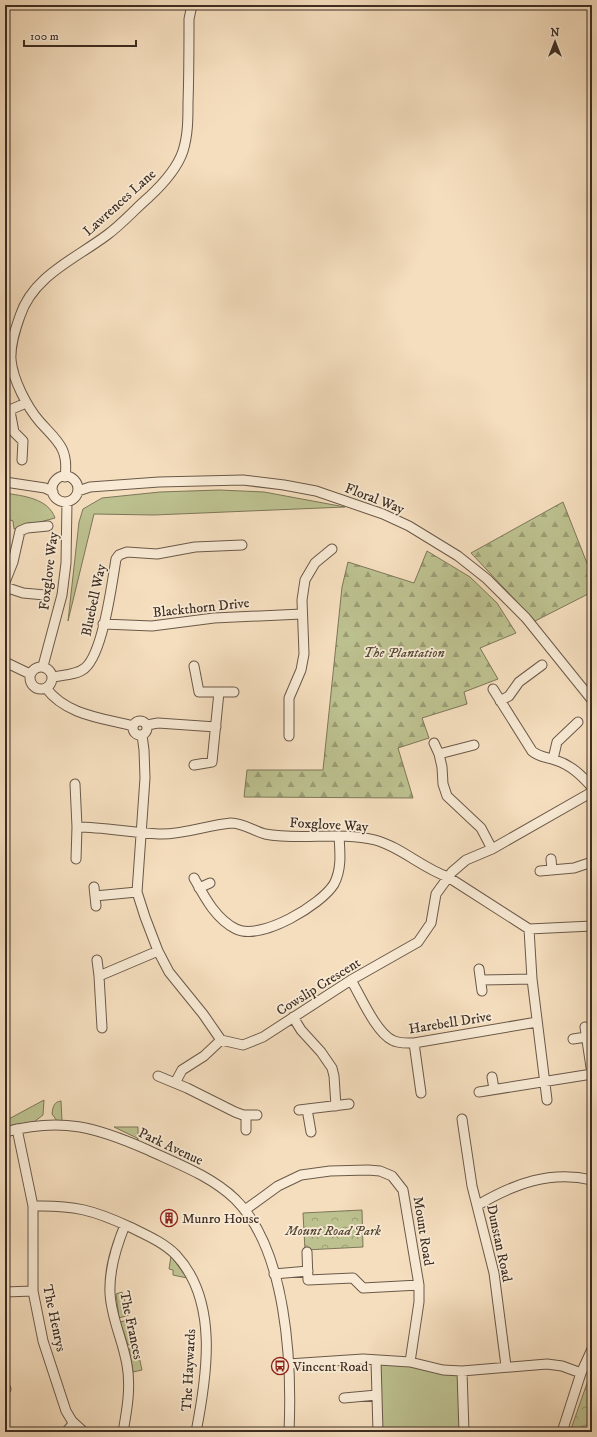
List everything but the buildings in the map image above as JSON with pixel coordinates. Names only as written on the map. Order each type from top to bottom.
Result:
[{"type":"street","name":"Lawrences Lane","points":[[8,362],[14,335],[24,305],[30,294],[41,281],[107,235],[163,184],[177,164],[183,152],[187,132],[189,19],[192,5]]},
{"type":"street","points":[[8,362],[26,403],[40,422],[59,441],[64,457],[66,469],[65,477]]},
{"type":"street","points":[[22,460],[23,441],[14,432],[7,412],[26,403]]},
{"type":"street","points":[[5,482],[45,488],[53,492],[59,501],[67,502],[74,498],[78,491],[76,483],[65,477],[55,481],[53,492]]},
{"type":"street","name":"Floral Way","points":[[78,491],[90,487],[243,480],[316,491],[383,514],[409,526],[458,556],[487,579],[526,618],[592,700]]},
{"type":"street","name":"Foxglove Way","points":[[43,666],[62,595],[66,563],[67,502]]},
{"type":"street","points":[[5,582],[13,562],[20,531],[27,528],[48,526]]},
{"type":"street","name":"Bluebell Way","points":[[53,677],[75,673],[90,663],[94,657],[103,624],[116,559],[123,552],[157,554],[194,547],[242,545]]},
{"type":"street","points":[[289,736],[289,698],[301,670],[304,654],[302,614],[305,580],[315,563],[332,549]]},
{"type":"street","points":[[5,587],[19,592],[45,595]]},
{"type":"street","name":"Blackthorn Drive","points":[[103,624],[152,626],[172,622],[221,617],[302,614]]},
{"type":"street","points":[[5,662],[30,674]]},
{"type":"street","points":[[43,666],[49,669],[53,677],[51,684],[42,689],[33,686],[30,674],[36,668],[43,666]]},
{"type":"street","points":[[194,666],[199,692],[234,692]]},
{"type":"street","points":[[500,701],[509,696],[519,682],[542,666]]},
{"type":"street","points":[[46,688],[57,701],[69,708],[133,726]]},
{"type":"street","points":[[494,689],[532,752],[539,757],[553,759],[573,769],[592,787]]},
{"type":"street","points":[[194,765],[212,762],[219,692]]},
{"type":"street","points":[[142,735],[134,732],[133,726],[135,722],[140,720],[147,725],[158,723],[216,727]]},
{"type":"street","points":[[553,759],[557,742],[578,722]]},
{"type":"street","points":[[142,735],[146,731],[147,725]]},
{"type":"street","points":[[142,735],[145,772],[137,892],[158,951],[169,972],[203,1014],[221,1040],[204,1056],[182,1070],[175,1083]]},
{"type":"street","points":[[434,743],[442,766],[443,784],[447,796],[481,828],[492,849]]},
{"type":"street","points":[[439,754],[474,745]]},
{"type":"street","points":[[75,784],[77,827],[76,859]]},
{"type":"street","name":"Cowslip Crescent","points":[[221,1040],[237,1045],[249,1043],[263,1037],[351,980],[418,942],[423,937],[434,916],[436,894],[452,872],[466,860],[492,849],[592,792]]},
{"type":"street","name":"Foxglove Way","points":[[77,827],[98,827],[160,834],[233,823],[266,834],[339,836],[375,840],[448,878],[529,929]]},
{"type":"street","points":[[194,878],[211,907],[235,928],[255,932],[269,928],[319,900],[328,892],[338,874],[339,836]]},
{"type":"street","points":[[551,859],[552,870]]},
{"type":"street","points":[[540,871],[574,868],[592,862]]},
{"type":"street","points":[[200,888],[210,883]]},
{"type":"street","points":[[96,906],[94,891],[137,892]]},
{"type":"street","points":[[547,1100],[532,979],[529,929],[592,926]]},
{"type":"street","points":[[99,976],[158,951]]},
{"type":"street","points":[[97,960],[102,1028]]},
{"type":"street","points":[[479,969],[482,991]]},
{"type":"street","points":[[481,980],[532,979]]},
{"type":"street","name":"Harebell Drive","points":[[351,980],[384,1034],[396,1042],[414,1043],[537,1022]]},
{"type":"street","points":[[293,1017],[301,1030],[321,1052],[332,1068],[336,1106]]},
{"type":"street","points":[[479,1092],[592,1074],[585,1028]]},
{"type":"street","points":[[573,1039],[586,1037]]},
{"type":"street","points":[[414,1043],[421,1093]]},
{"type":"street","points":[[158,1076],[235,1112],[246,1115],[257,1115]]},
{"type":"street","points":[[492,1077],[494,1089]]},
{"type":"street","points":[[311,1132],[303,1110],[349,1104]]},
{"type":"street","points":[[246,1115],[246,1130]]},
{"type":"street","name":"Dunstan Road","points":[[465,1123],[468,1164],[494,1273],[506,1366]]},
{"type":"street","name":"Park Avenue","points":[[5,1132],[49,1124],[64,1124],[108,1133],[206,1178],[222,1188],[245,1210],[262,1237],[274,1274],[284,1322],[288,1364],[289,1432]]},
{"type":"street","name":"The Henrys","points":[[17,1129],[34,1206],[33,1291],[45,1348],[66,1411],[74,1423],[84,1432]]},
{"type":"street","name":"Mount Road","points":[[245,1210],[278,1186],[301,1175],[334,1171],[380,1171],[387,1173],[397,1181],[403,1190],[419,1285],[418,1309],[410,1362]]},
{"type":"street","points":[[478,1205],[513,1186],[531,1181],[567,1176],[592,1180]]},
{"type":"street","name":"The Haywards","points":[[34,1206],[62,1206],[83,1209],[125,1225],[149,1236],[172,1251],[187,1268],[198,1288],[204,1319],[205,1349],[203,1389],[196,1432]]},
{"type":"street","name":"The Frances","points":[[123,1432],[128,1390],[127,1365],[112,1311],[110,1284],[111,1267],[125,1225]]},
{"type":"street","points":[[274,1274],[308,1271],[307,1252]]},
{"type":"street","name":"Mount Road","points":[[308,1271],[308,1280],[353,1278],[363,1288],[419,1285]]},
{"type":"street","points":[[294,1272],[295,1282]]},
{"type":"street","points":[[5,1292],[33,1291]]},
{"type":"street","points":[[562,1432],[581,1373],[592,1349]]},
{"type":"street","points":[[288,1364],[363,1359],[410,1362],[443,1370],[462,1371],[506,1366],[555,1365],[581,1373]]},
{"type":"street","points":[[376,1360],[378,1432]]},
{"type":"street","points":[[462,1371],[464,1432]]},
{"type":"street","points":[[344,1398],[377,1395]]},
{"type":"street","points":[[66,1432],[74,1423]]},
{"type":"green space","points":[[219,490],[264,492],[345,507],[154,515],[94,514],[68,621],[79,522],[83,509],[102,498],[160,492]]},
{"type":"green space","points":[[5,493],[27,497],[41,502],[52,511],[55,518],[14,529],[13,521],[5,518]]},
{"type":"green space","points":[[563,502],[592,576],[592,592],[535,621],[471,553]]},
{"type":"green space","name":"The Plantation","points":[[427,551],[470,577],[497,603],[516,633],[480,648],[498,679],[464,692],[467,704],[422,718],[429,738],[398,748],[413,798],[244,797],[247,770],[323,770],[342,587],[348,562],[414,583]]},
{"type":"green space","points":[[44,1100],[43,1115],[34,1122],[7,1126],[5,1121]]},
{"type":"green space","points":[[61,1101],[62,1121],[57,1121],[52,1114],[53,1109],[55,1103]]},
{"type":"green space","points":[[114,1127],[138,1127],[138,1141],[137,1138]]},
{"type":"green space","name":"Mount Road Park","points":[[362,1210],[363,1247],[305,1250],[303,1213]]},
{"type":"green space","points":[[171,1256],[187,1278],[173,1275],[173,1270],[169,1269]]},
{"type":"green space","points":[[122,1292],[129,1315],[119,1318],[116,1294]]},
{"type":"green space","points":[[128,1320],[136,1343],[128,1345],[120,1322]]},
{"type":"green space","points":[[137,1347],[142,1370],[133,1372],[129,1349]]},
{"type":"green space","points":[[376,1360],[462,1371],[464,1432],[381,1432]]},
{"type":"green space","points":[[592,1369],[592,1432],[570,1432]]},
{"type":"place","name":"Munro House","points":[[169,1218]]},
{"type":"place","name":"Vincent Road","points":[[280,1366]]}]
